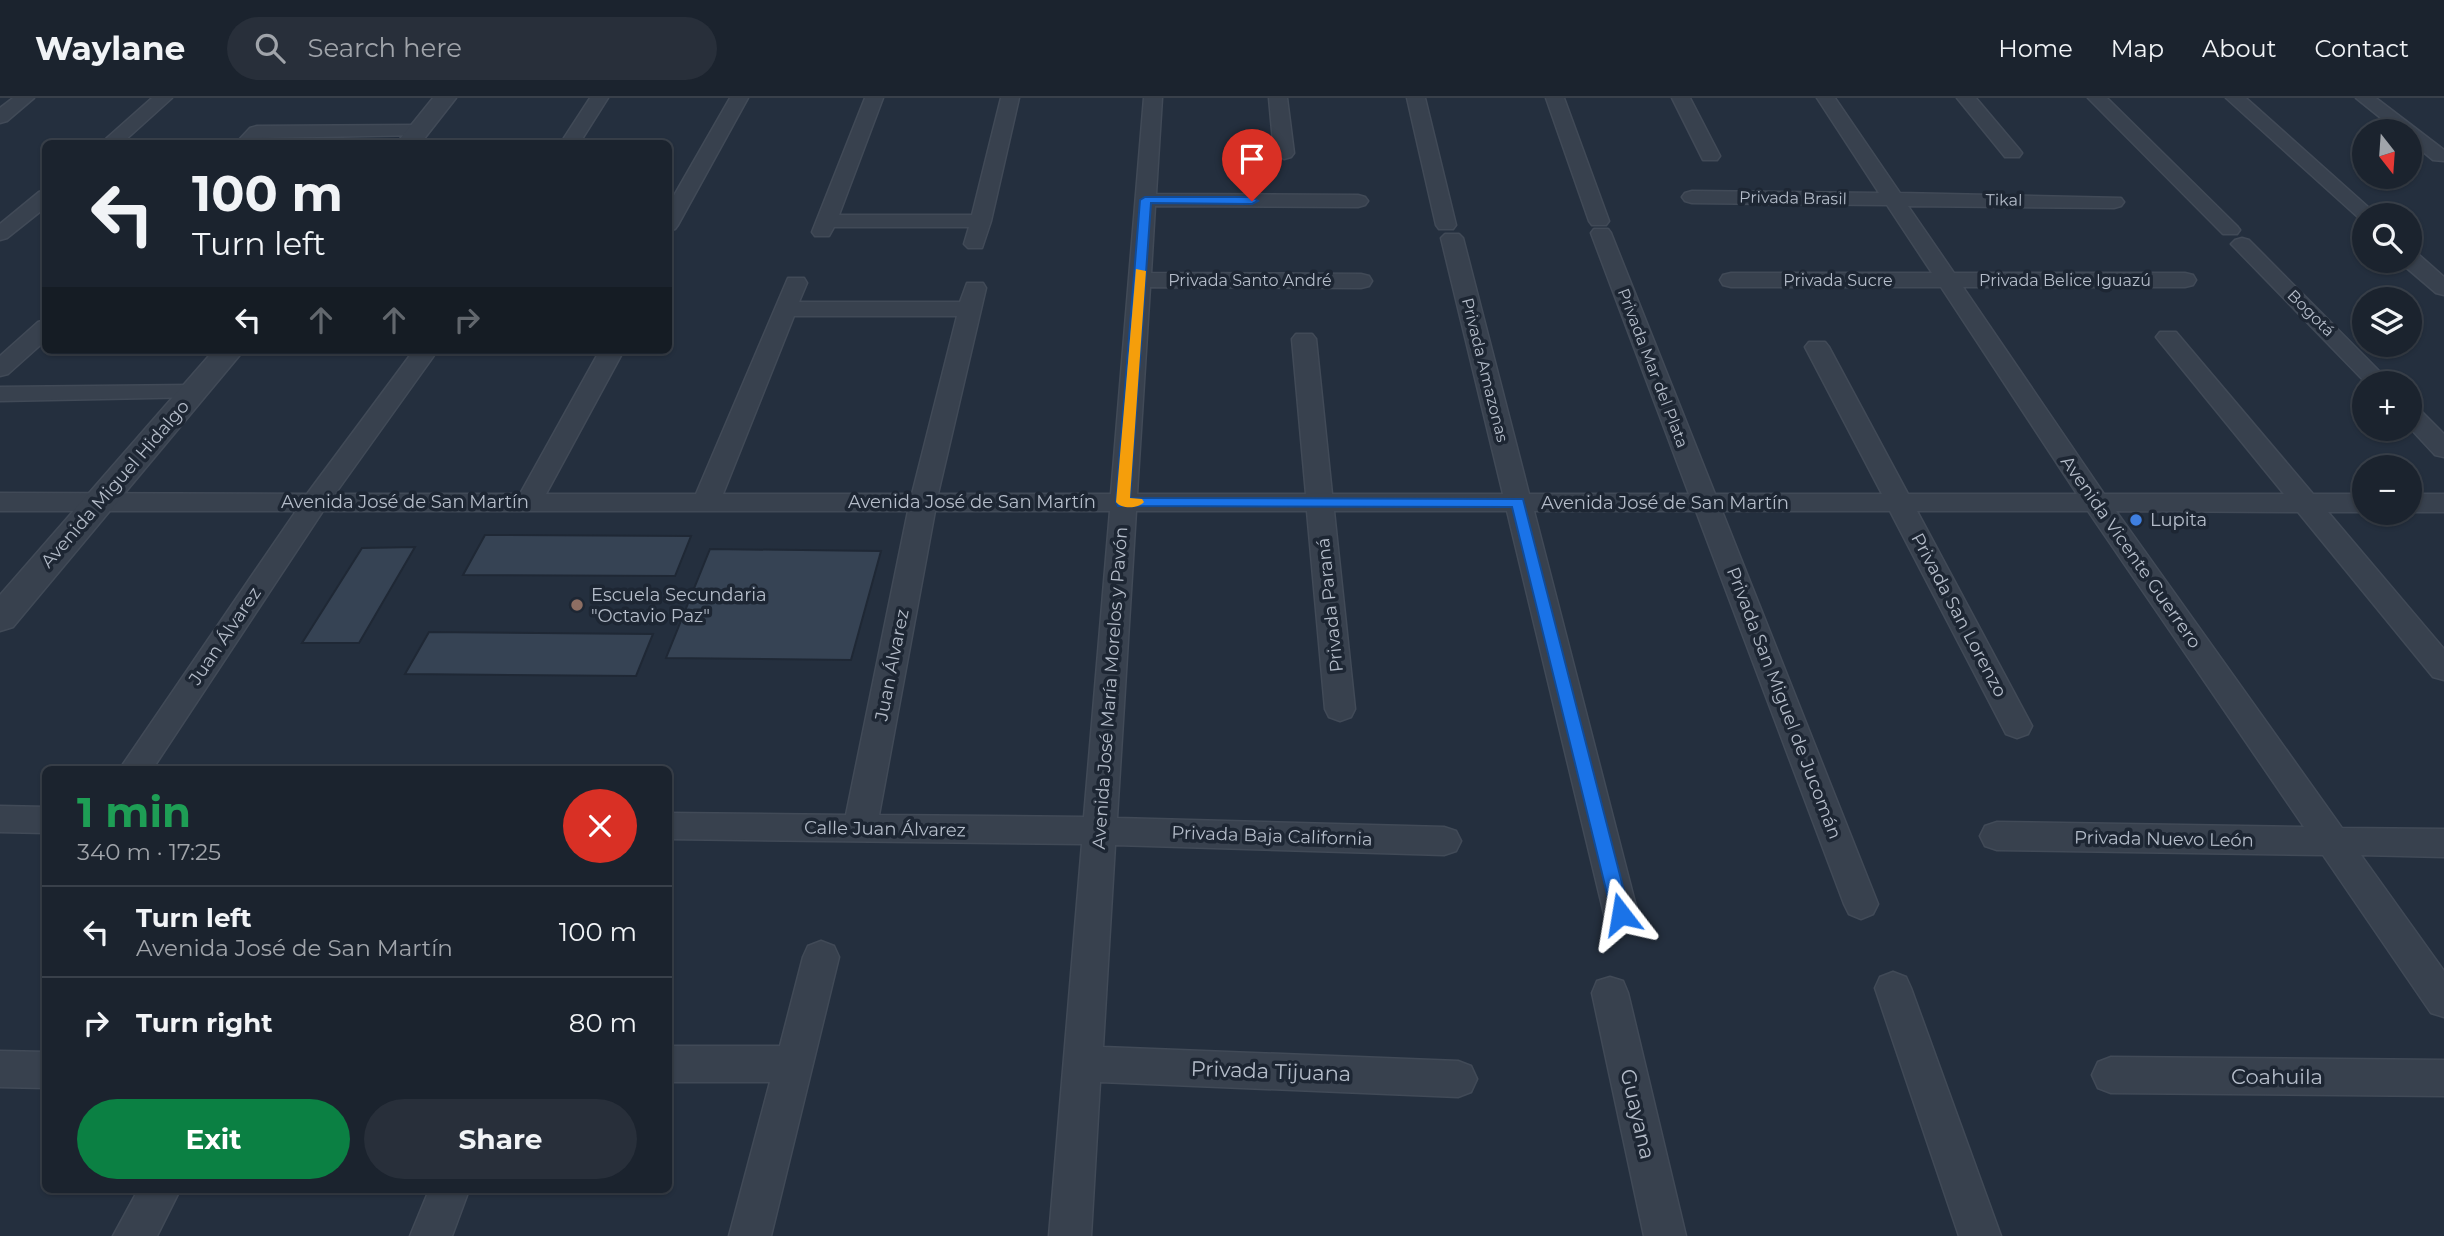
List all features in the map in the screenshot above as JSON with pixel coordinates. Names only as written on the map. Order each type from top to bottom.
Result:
[{"type":"street","points":[[0,117],[25,98]]},
{"type":"street","points":[[114,140],[163,98]]},
{"type":"street","points":[[248,140],[257,132],[412,137],[445,98]]},
{"type":"street","points":[[572,140],[599,98]]},
{"type":"street","points":[[672,217],[739,98]]},
{"type":"street","points":[[874,98],[825,226],[981,221]]},
{"type":"street","points":[[975,244],[1010,98]]},
{"type":"street","name":"Avenida José María Morelos y Pavón","points":[[1070,1236],[1153,98]]},
{"type":"street","points":[[1278,98],[1284,153]]},
{"type":"street","name":"Privada Amazonas","points":[[1416,98],[1621,914]]},
{"type":"street","name":"Privada Mar del Plata","points":[[1555,98],[1600,227],[1706,502]]},
{"type":"street","points":[[1681,98],[1710,156]]},
{"type":"street","name":"Avenida Vicente Guerrero","points":[[1826,98],[1894,198],[1944,279],[2096,503],[2444,1001]]},
{"type":"street","points":[[1966,98],[2012,153]]},
{"type":"street","name":"Bogotá","points":[[2097,98],[2367,371]]},
{"type":"street","points":[[2235,98],[2353,203]]},
{"type":"street","points":[[2365,98],[2392,119]]},
{"type":"street","points":[[2422,142],[2440,156]]},
{"type":"street","name":"Privada Brasil","points":[[1692,197],[1894,198]]},
{"type":"street","name":"Tikal","points":[[1894,198],[2114,202]]},
{"type":"street","points":[[0,234],[42,199]]},
{"type":"street","points":[[1145,200],[1358,201]]},
{"type":"street","points":[[0,211],[28,211]]},
{"type":"street","points":[[2422,269],[2444,288]]},
{"type":"street","name":"Privada Santo André","points":[[1140,279],[1361,281]]},
{"type":"street","name":"Privada Sucre","points":[[1731,280],[1944,279]]},
{"type":"street","name":"Privada Belice Iguazú","points":[[1944,279],[2185,280]]},
{"type":"street","points":[[706,502],[796,283]]},
{"type":"street","name":"Juan Álvarez","points":[[785,309],[973,299],[923,502],[860,828]]},
{"type":"street","points":[[0,369],[42,331]]},
{"type":"street","points":[[2168,337],[2444,669]]},
{"type":"street","name":"Privada Paraná","points":[[1304,339],[1340,709]]},
{"type":"street","name":"Privada San Lorenzo","points":[[1817,346],[2017,726]]},
{"type":"street","name":"Avenida Miguel Hidalgo","points":[[0,618],[227,354]]},
{"type":"street","name":"Juan Álvarez","points":[[138,766],[316,502],[423,354]]},
{"type":"street","points":[[528,502],[610,354]]},
{"type":"street","points":[[0,394],[193,393]]},
{"type":"street","points":[[2422,426],[2444,449]]},
{"type":"street","name":"Avenida José de San Martín","points":[[0,502],[2352,503]]},
{"type":"street","name":"Privada San Miguel de Jucomán","points":[[1706,502],[1861,904]]},
{"type":"street","points":[[2422,503],[2444,503]]},
{"type":"street","points":[[0,819],[42,820]]},
{"type":"street","name":"Calle Juan Álvarez","points":[[672,826],[1101,831]]},
{"type":"street","name":"Privada Baja California","points":[[1101,831],[1444,841]]},
{"type":"street","name":"Privada Nuevo León","points":[[1997,836],[2444,843]]},
{"type":"street","points":[[750,1236],[821,957]]},
{"type":"street","points":[[1893,988],[1980,1236]]},
{"type":"street","name":"Guayana","points":[[1611,993],[1665,1236]]},
{"type":"street","points":[[672,1064],[794,1063]]},
{"type":"street","name":"Privada Tijuana","points":[[1084,1064],[1458,1079]]},
{"type":"street","points":[[0,1069],[42,1070]]},
{"type":"street","name":"Coahuila","points":[[2111,1075],[2444,1078]]},
{"type":"street","points":[[134,1236],[158,1193]]},
{"type":"street","points":[[431,1236],[448,1193]]},
{"type":"building","points":[[485,535],[691,536],[675,576],[463,575]]},
{"type":"building","points":[[415,547],[359,643],[302,643],[362,548]]},
{"type":"building","points":[[710,549],[881,551],[851,660],[666,658]]},
{"type":"building","points":[[429,632],[653,634],[636,676],[405,674]]},
{"type":"slow traffic","points":[[1137,502],[1123,502],[1140,271]]},
{"type":"place","name":"Lupita","points":[[2136,520]]},
{"type":"place","name":"Escuela Secundaria \"Octavio Paz\"","points":[[577,605]]},
{"type":"route","points":[[1252,201],[1145,200],[1123,502],[1518,502],[1621,914]]}]
